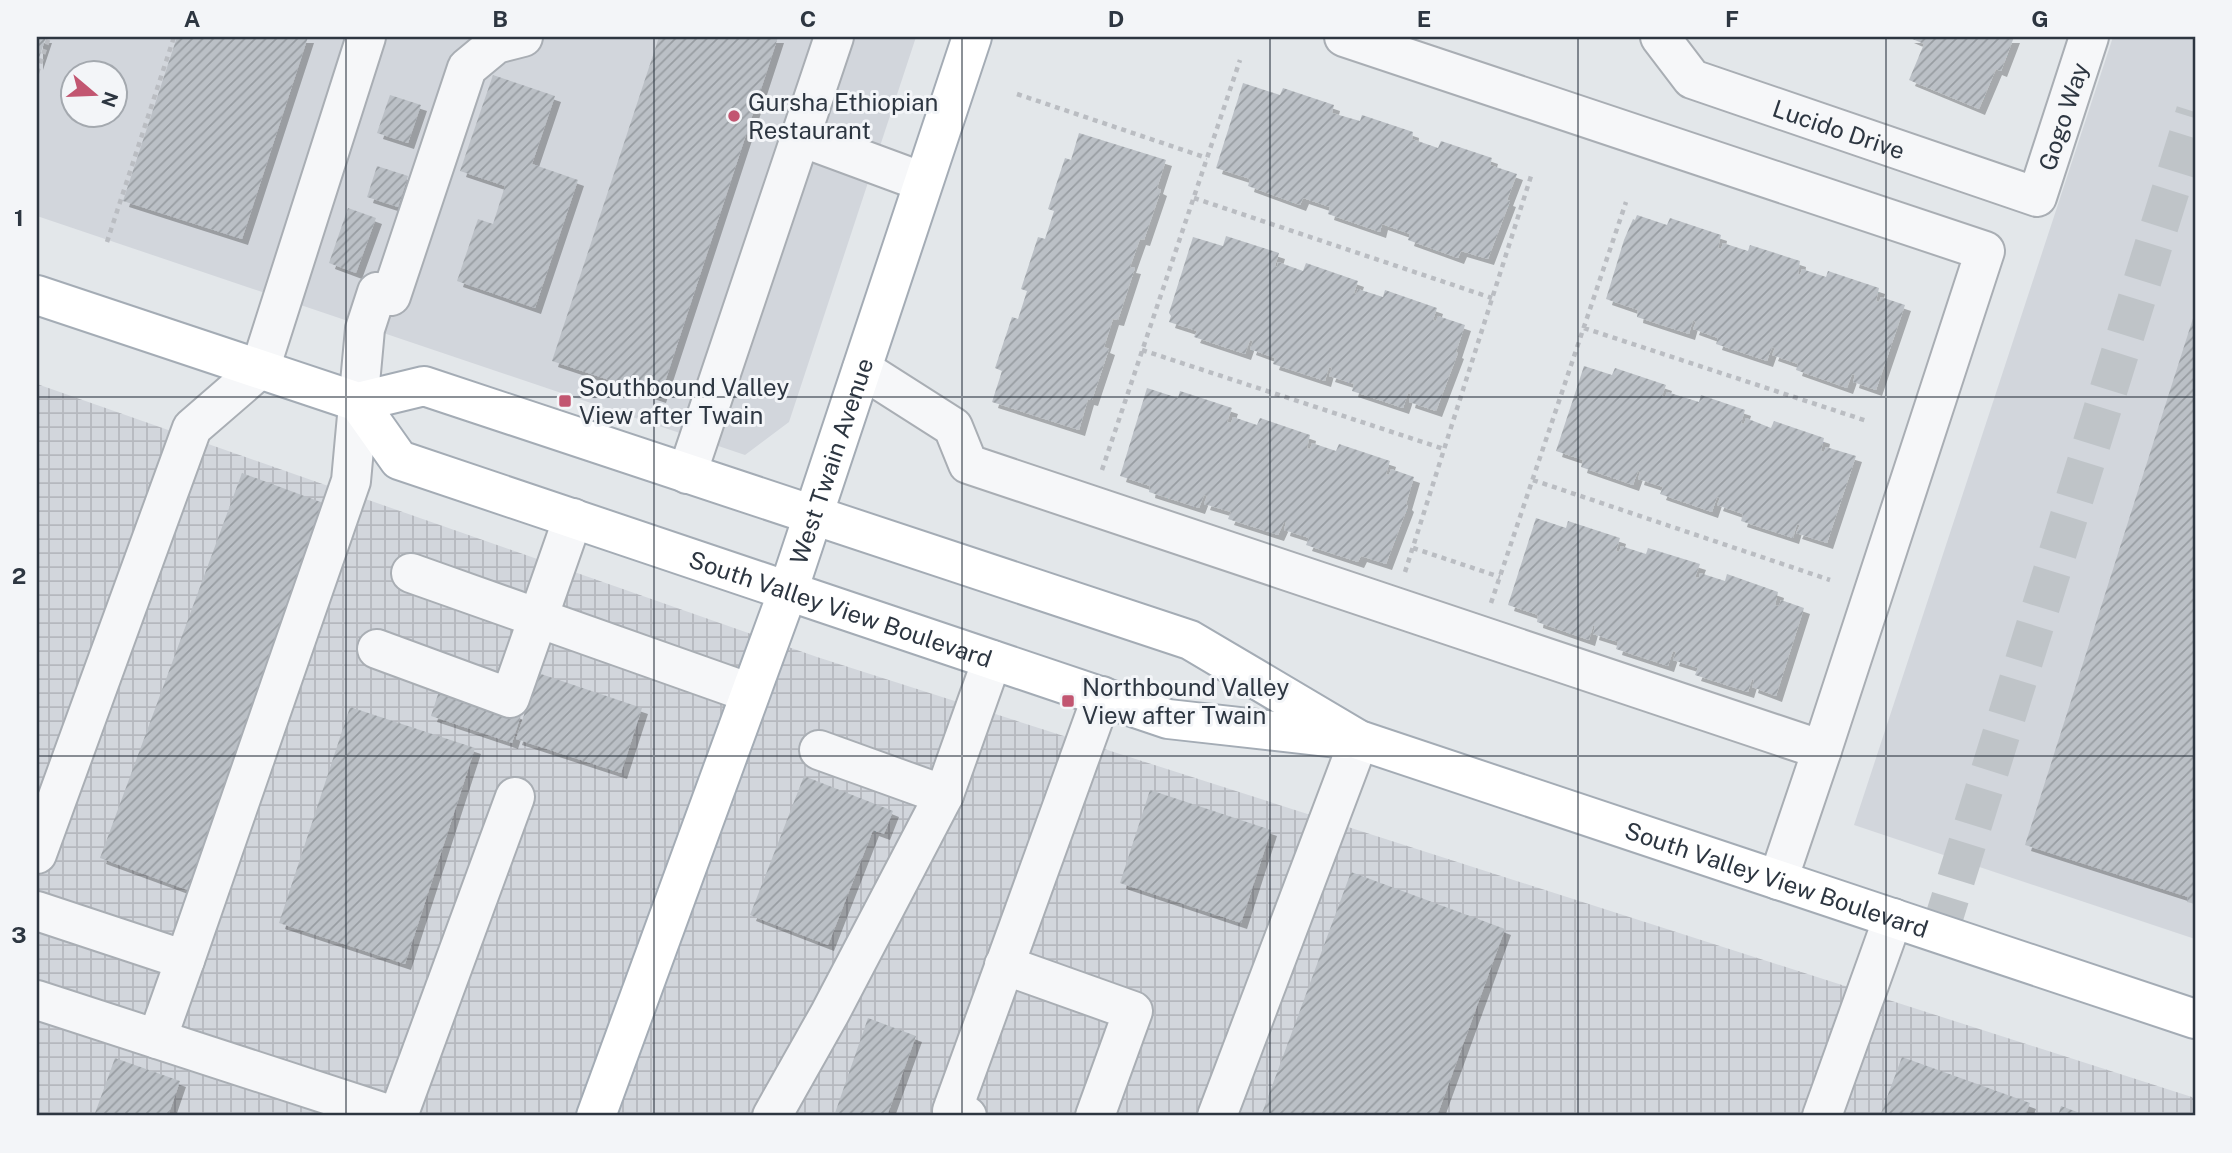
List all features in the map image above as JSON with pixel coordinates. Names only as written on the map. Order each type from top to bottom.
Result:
[{"type":"main road","name":"West Twain Avenue","points":[[596,1116],[788,591],[972,37]]},
{"type":"main road","points":[[37,295],[358,402]]},
{"type":"main road","name":"South Valley View Boulevard","points":[[1359,740],[1168,719],[399,460],[358,402],[424,386],[1189,640],[1359,740],[2195,1019]]},
{"type":"street","points":[[37,854],[192,428],[260,369],[366,37]]},
{"type":"street","points":[[157,1039],[351,481],[365,329],[377,292],[391,296],[467,68],[496,44],[523,37]]},
{"type":"street","points":[[688,474],[834,37]]},
{"type":"street","points":[[1344,37],[1985,251],[1778,880]]},
{"type":"street","name":"Lucido Drive","points":[[1660,37],[1692,79],[2037,197]]},
{"type":"street","name":"Gogo Way","points":[[2037,197],[2089,37]]},
{"type":"street","points":[[801,136],[923,182]]},
{"type":"street","points":[[862,369],[953,427],[968,464],[1822,750]]},
{"type":"street","points":[[377,649],[510,698],[573,518]]},
{"type":"street","points":[[411,573],[750,693]]},
{"type":"street","points":[[772,1116],[830,1013],[943,795],[992,660]]},
{"type":"street","points":[[967,1116],[952,1111],[1102,696]]},
{"type":"street","points":[[1217,1116],[1359,740]]},
{"type":"street","points":[[818,750],[943,795]]},
{"type":"street","points":[[37,1000],[396,1116],[515,797]]},
{"type":"street","points":[[37,911],[185,960]]},
{"type":"street","points":[[1822,1116],[1893,918]]},
{"type":"street","points":[[1004,965],[1133,1011],[1095,1116]]},
{"type":"path","points":[[37,73],[49,37]]},
{"type":"path","points":[[107,242],[174,37]]},
{"type":"path","points":[[1100,475],[1240,60]]},
{"type":"path","points":[[1017,94],[1207,158]]},
{"type":"path","points":[[1404,575],[1532,173]]},
{"type":"path","points":[[1194,198],[1492,298]]},
{"type":"path","points":[[1490,608],[1626,202]]},
{"type":"path","points":[[1584,328],[1867,421]]},
{"type":"path","points":[[1142,350],[1444,449]]},
{"type":"path","points":[[1533,480],[1830,580]]},
{"type":"path","points":[[1413,548],[1500,577]]},
{"type":"shaded area","points":[[37,37],[916,37],[789,422],[745,455],[37,216]]},
{"type":"shaded area","points":[[2113,37],[2195,37],[2195,939],[1854,825]]},
{"type":"shaded area","points":[[37,384],[817,657],[2195,1098],[2195,1116],[37,1116]]},
{"type":"building","points":[[37,37],[46,37],[37,64]]},
{"type":"building","points":[[177,37],[308,37],[242,239],[123,201]]},
{"type":"building","points":[[659,37],[778,37],[660,397],[552,361]]},
{"type":"building","points":[[1908,37],[2014,37],[2001,71],[1996,69],[1979,109],[1909,80],[1924,44]]},
{"type":"building","points":[[493,75],[555,96],[532,164],[578,180],[535,308],[457,281],[478,219],[493,224],[505,186],[460,171]]},
{"type":"building","points":[[1243,83],[1280,95],[1283,88],[1334,105],[1332,113],[1360,121],[1362,115],[1413,132],[1412,139],[1438,148],[1441,141],[1492,158],[1490,165],[1517,174],[1488,259],[1461,251],[1458,258],[1408,240],[1410,234],[1382,224],[1380,232],[1328,214],[1330,207],[1303,198],[1300,205],[1248,186],[1250,179],[1216,168]]},
{"type":"building","points":[[390,95],[421,105],[408,143],[377,133]]},
{"type":"building","points":[[1079,133],[1166,160],[1157,188],[1161,190],[1144,240],[1140,239],[1130,267],[1135,268],[1118,320],[1113,319],[1104,347],[1109,349],[1092,400],[1088,399],[1079,430],[992,402],[1002,371],[995,368],[1012,317],[1018,319],[1027,291],[1021,289],[1038,237],[1045,239],[1054,211],[1048,209],[1065,158],[1071,160]]},
{"type":"building","points":[[377,166],[408,176],[398,207],[367,197]]},
{"type":"building","points":[[348,208],[376,218],[356,273],[329,263]]},
{"type":"building","points":[[1637,215],[1667,225],[1670,218],[1721,235],[1718,248],[1721,249],[1723,243],[1748,251],[1750,245],[1800,261],[1800,275],[1802,269],[1826,277],[1828,271],[1879,288],[1876,301],[1879,302],[1881,297],[1905,305],[1876,390],[1853,382],[1855,375],[1852,374],[1847,388],[1796,370],[1798,364],[1772,355],[1775,348],[1772,347],[1767,361],[1716,344],[1718,338],[1693,329],[1696,322],[1693,320],[1689,334],[1637,317],[1638,310],[1606,299],[1624,240]]},
{"type":"building","points":[[1226,236],[1279,253],[1275,266],[1277,267],[1278,262],[1303,271],[1306,263],[1358,281],[1354,293],[1356,294],[1358,289],[1383,297],[1385,290],[1437,308],[1433,320],[1436,321],[1438,316],[1465,325],[1456,352],[1458,353],[1436,411],[1409,402],[1411,394],[1408,393],[1403,408],[1352,391],[1354,384],[1329,376],[1332,368],[1329,367],[1325,381],[1273,364],[1275,358],[1250,349],[1253,341],[1250,340],[1245,354],[1194,337],[1197,331],[1169,322],[1169,313],[1193,237],[1223,246]]},
{"type":"building","points":[[2195,312],[2195,904],[2187,902],[2188,897],[2025,845]]},
{"type":"building","points":[[1584,366],[1612,375],[1615,368],[1666,385],[1662,396],[1665,397],[1667,392],[1699,402],[1701,395],[1745,410],[1741,423],[1744,424],[1746,418],[1771,428],[1774,421],[1824,438],[1821,451],[1824,452],[1826,447],[1856,456],[1827,543],[1796,533],[1800,525],[1797,524],[1793,538],[1741,521],[1743,514],[1717,505],[1720,498],[1717,497],[1712,512],[1660,494],[1663,487],[1638,479],[1638,471],[1633,485],[1581,467],[1583,460],[1556,451]]},
{"type":"building","points":[[1147,388],[1178,398],[1180,391],[1232,408],[1227,422],[1231,423],[1233,417],[1257,425],[1260,418],[1310,435],[1307,448],[1310,449],[1312,443],[1336,451],[1339,444],[1390,461],[1386,474],[1389,475],[1391,469],[1414,477],[1406,504],[1408,506],[1386,564],[1361,556],[1358,562],[1306,545],[1309,538],[1284,530],[1286,522],[1278,535],[1228,519],[1231,512],[1204,504],[1207,496],[1204,495],[1199,508],[1149,492],[1150,486],[1120,476]]},
{"type":"building","points":[[242,473],[334,507],[193,892],[100,858]]},
{"type":"building","points":[[1536,518],[1566,528],[1568,521],[1620,538],[1616,551],[1619,552],[1621,546],[1646,554],[1648,548],[1700,564],[1695,577],[1699,578],[1700,573],[1725,581],[1727,574],[1778,592],[1775,605],[1779,606],[1781,600],[1804,608],[1776,696],[1752,687],[1752,679],[1748,692],[1695,675],[1698,668],[1673,660],[1676,652],[1673,651],[1668,666],[1616,649],[1618,642],[1593,634],[1595,626],[1589,640],[1537,622],[1538,615],[1508,605]]},
{"type":"building","points":[[538,673],[642,708],[621,773],[516,739]]},
{"type":"building","points":[[440,688],[521,715],[512,743],[431,716]]},
{"type":"building","points":[[350,707],[475,748],[405,964],[279,923]]},
{"type":"building","points":[[804,776],[893,811],[884,834],[873,830],[828,945],[750,915]]},
{"type":"building","points":[[1150,790],[1271,830],[1241,923],[1120,883]]},
{"type":"building","points":[[1351,872],[1505,929],[1437,1116],[1261,1116]]},
{"type":"building","points":[[868,1018],[916,1036],[887,1116],[834,1116]]},
{"type":"building","points":[[1902,1057],[2030,1103],[2025,1116],[1880,1116]]},
{"type":"building","points":[[115,1058],[180,1081],[168,1116],[94,1116]]},
{"type":"building","points":[[2061,1106],[2088,1116],[2058,1116]]},
{"type":"tunnel","points":[[1939,934],[2195,112]]},
{"type":"place","name":"Gursha Ethiopian Restaurant","points":[[734,116]]},
{"type":"place","name":"Southbound Valley View after Twain","points":[[565,401]]},
{"type":"place","name":"Northbound Valley View after Twain","points":[[1068,701]]}]
